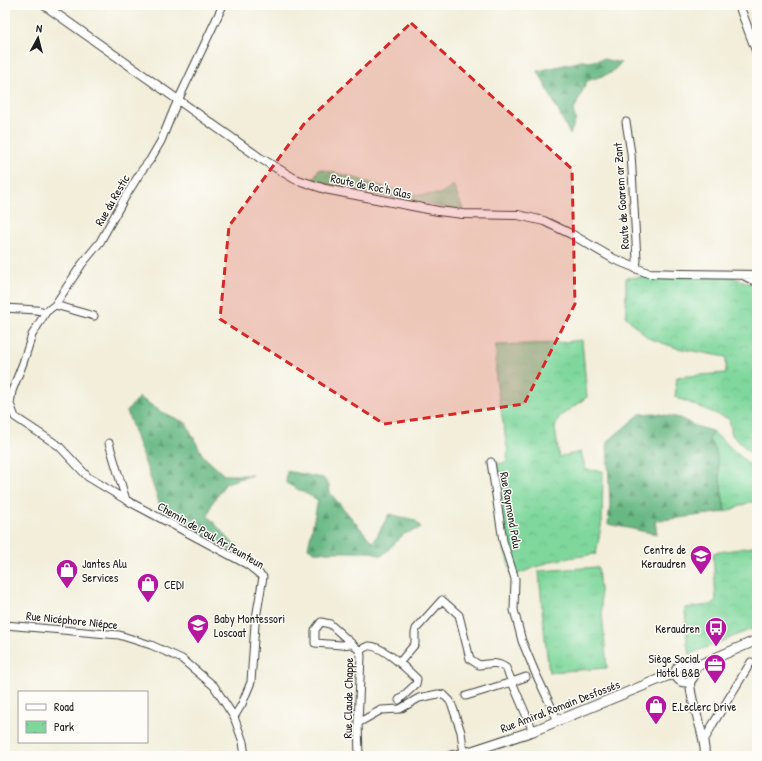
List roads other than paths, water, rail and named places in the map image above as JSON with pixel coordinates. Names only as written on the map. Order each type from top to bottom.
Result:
[{"type":"main road","points":[[692,668],[757,640]]},
{"type":"main road","points":[[684,665],[692,668],[694,674],[688,684],[679,679],[677,674],[678,668],[684,665]]},
{"type":"main road","name":"Rue Amiral Romain Desfossés","points":[[451,756],[467,754],[533,731],[667,676],[677,674]]},
{"type":"street","name":"Route de Roc'h Glas","points":[[44,5],[260,158],[281,172],[309,185],[438,211],[463,214],[512,214],[531,218],[557,227],[614,259],[648,273],[757,275]]},
{"type":"street","name":"Rue du Restic","points":[[46,312],[55,305],[82,264],[100,242],[124,199],[161,141],[223,5]]},
{"type":"street","points":[[739,5],[757,53]]},
{"type":"street","name":"Route de Goarem ar Zant","points":[[626,122],[631,153],[637,260],[636,269]]},
{"type":"street","name":"Route de Roc'h Glas","points":[[736,274],[753,279],[757,282]]},
{"type":"street","points":[[55,305],[94,316]]},
{"type":"street","points":[[5,308],[46,312]]},
{"type":"street","name":"Chemin de Poul Ar Feunteun","points":[[46,312],[32,335],[12,390],[10,404],[15,417],[59,446],[88,477],[126,500],[248,566],[263,577],[255,624],[251,682],[242,704],[234,717]]},
{"type":"street","points":[[109,443],[126,500]]},
{"type":"street","name":"Rue Raymond Palu","points":[[491,462],[503,541],[515,579],[514,610],[522,641],[558,721]]},
{"type":"street","points":[[400,662],[415,644],[414,633],[416,629],[442,600],[459,615],[470,659],[479,665],[496,663],[501,664],[506,668],[533,731]]},
{"type":"street","name":"Rue Claude Chappe","points":[[351,644],[342,645],[315,643],[315,630],[321,622],[330,624],[351,644],[360,650],[358,723],[359,756]]},
{"type":"street","name":"Rue Nicéphore Niépce","points":[[5,625],[119,635],[151,645],[182,659],[214,686],[234,717],[243,742],[245,756]]},
{"type":"street","points":[[360,650],[368,646],[376,647],[400,662],[417,679],[416,684],[399,700]]},
{"type":"street","points":[[704,741],[751,662]]},
{"type":"street","points":[[466,696],[512,682],[526,676]]},
{"type":"street","points":[[688,684],[704,741],[705,756]]},
{"type":"street","points":[[358,723],[381,710],[400,709],[419,698],[438,694],[444,695],[450,701],[453,708],[467,754]]},
{"type":"place","name":"Centre de Keraudren","points":[[701,576]]},
{"type":"place","name":"Jantes Alu Services","points":[[67,590]]},
{"type":"place","name":"CEDI","points":[[148,604]]},
{"type":"place","name":"Baby Montessori Loscoat","points":[[198,644]]},
{"type":"place","name":"Keraudren","points":[[716,648]]},
{"type":"place","name":"Siège Social Hotel B&B","points":[[715,684]]},
{"type":"place","name":"E.Leclerc Drive","points":[[656,726]]}]
